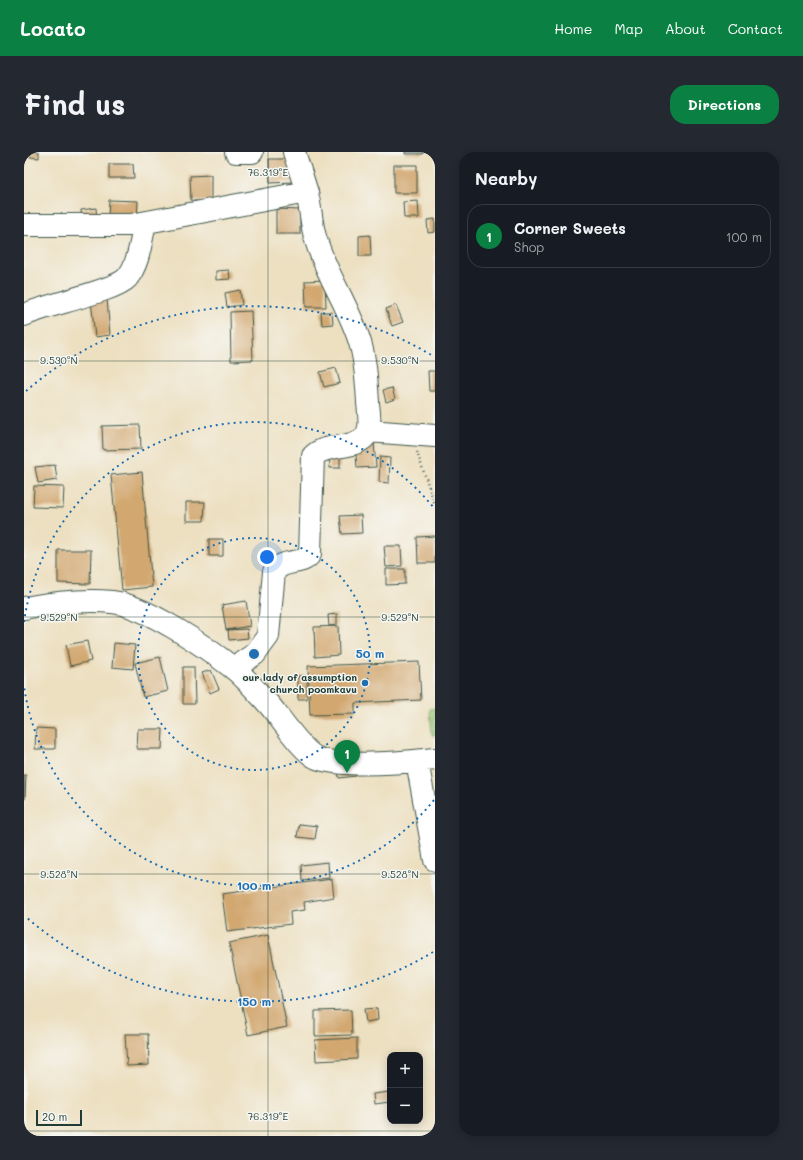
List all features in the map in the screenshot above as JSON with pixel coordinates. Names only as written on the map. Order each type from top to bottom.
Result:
[{"type":"street","points":[[236,152],[252,152]]},
{"type":"street","points":[[234,668],[256,654],[268,636],[274,572],[277,567],[306,558],[310,554],[313,456],[317,452],[327,448],[353,443],[364,438],[368,431],[369,415],[362,346],[316,240],[307,192],[294,152]]},
{"type":"street","points":[[24,224],[124,225],[145,223],[307,192]]},
{"type":"street","points":[[24,315],[40,308],[100,291],[126,279],[135,264],[145,223]]},
{"type":"street","points":[[368,431],[435,436]]},
{"type":"street","points":[[24,608],[50,603],[112,602],[143,610],[182,633],[234,668],[305,748],[316,758],[343,764],[426,760],[435,860]]},
{"type":"path","points":[[410,433],[435,505]]},
{"type":"green space","points":[[435,708],[435,735],[432,735],[430,709]]},
{"type":"building","points":[[30,152],[39,152],[39,158],[30,157]]},
{"type":"building","points":[[405,152],[423,152],[423,154],[405,154]]},
{"type":"building","points":[[269,159],[291,159],[292,182],[270,183]]},
{"type":"building","points":[[109,164],[133,164],[134,178],[109,178]]},
{"type":"building","points":[[394,165],[417,165],[417,193],[394,193]]},
{"type":"building","points":[[211,175],[211,201],[191,201],[190,176]]},
{"type":"building","points":[[109,200],[138,201],[137,219],[108,218]]},
{"type":"building","points":[[418,201],[419,218],[404,218],[403,202]]},
{"type":"building","points":[[96,208],[97,221],[82,222],[81,210]]},
{"type":"building","points":[[276,209],[300,210],[300,234],[276,234]]},
{"type":"building","points":[[435,219],[435,232],[428,233],[427,220]]},
{"type":"building","points":[[370,235],[371,256],[359,256],[359,236]]},
{"type":"building","points":[[229,270],[230,279],[216,280],[216,271]]},
{"type":"building","points":[[325,280],[326,307],[306,307],[305,281]]},
{"type":"building","points":[[240,290],[242,305],[227,307],[225,293]]},
{"type":"building","points":[[107,299],[110,335],[95,337],[91,300]]},
{"type":"building","points":[[396,305],[403,322],[392,326],[386,309]]},
{"type":"building","points":[[251,311],[253,360],[231,361],[230,312]]},
{"type":"building","points":[[321,312],[332,312],[333,324],[322,325]]},
{"type":"building","points":[[336,368],[340,383],[324,387],[320,372]]},
{"type":"building","points":[[428,371],[435,371],[435,391],[429,391]]},
{"type":"building","points":[[392,388],[395,399],[386,402],[383,390]]},
{"type":"building","points":[[140,425],[141,449],[103,450],[102,426]]},
{"type":"building","points":[[374,443],[376,467],[357,468],[356,455],[340,457],[340,468],[330,468],[329,453]]},
{"type":"building","points":[[380,457],[390,458],[389,483],[379,482]]},
{"type":"building","points":[[55,465],[57,480],[38,483],[35,467]]},
{"type":"building","points":[[142,472],[152,587],[122,590],[111,475]]},
{"type":"building","points":[[34,486],[64,487],[63,508],[33,507]]},
{"type":"building","points":[[186,502],[205,502],[204,521],[186,521]]},
{"type":"building","points":[[361,515],[362,533],[342,534],[340,516]]},
{"type":"building","points":[[435,536],[435,563],[418,563],[417,537]]},
{"type":"building","points":[[209,539],[223,539],[223,556],[209,556]]},
{"type":"building","points":[[384,546],[401,546],[402,566],[386,567]]},
{"type":"building","points":[[58,550],[91,550],[90,584],[58,583]]},
{"type":"building","points":[[386,569],[405,569],[405,584],[386,585]]},
{"type":"building","points":[[246,601],[250,626],[226,630],[222,605]]},
{"type":"building","points":[[337,614],[337,625],[329,626],[328,615]]},
{"type":"building","points":[[338,626],[339,655],[315,657],[314,627]]},
{"type":"building","points":[[247,629],[248,638],[229,640],[228,630]]},
{"type":"building","points":[[87,641],[91,661],[70,666],[66,645]]},
{"type":"building","points":[[114,643],[135,645],[133,669],[112,667]]},
{"type":"building","points":[[160,657],[168,691],[143,697],[135,663]]},
{"type":"building","name":"our lady of assumption church poomkavu","points":[[419,662],[421,700],[355,703],[355,714],[310,715],[308,666]]},
{"type":"building","points":[[183,667],[194,667],[195,704],[183,704]]},
{"type":"building","points":[[211,670],[219,689],[210,693],[202,673]]},
{"type":"building","points":[[298,676],[307,676],[307,699],[298,699]]},
{"type":"building","points":[[36,728],[55,729],[55,749],[35,749]]},
{"type":"building","points":[[138,729],[163,729],[162,749],[137,749]]},
{"type":"building","points":[[355,769],[356,776],[339,778],[338,770]]},
{"type":"building","points":[[24,775],[26,775],[25,799],[24,799]]},
{"type":"building","points":[[299,824],[317,826],[315,839],[297,837]]},
{"type":"building","points":[[328,862],[329,878],[302,881],[301,865]]},
{"type":"building","points":[[332,879],[334,897],[304,902],[305,910],[290,912],[291,924],[227,932],[222,894]]},
{"type":"building","points":[[268,935],[287,1027],[248,1035],[229,943]]},
{"type":"building","points":[[377,1008],[378,1020],[366,1022],[364,1009]]},
{"type":"building","points":[[351,1010],[352,1035],[315,1036],[315,1011]]},
{"type":"building","points":[[125,1034],[148,1034],[149,1065],[127,1066]]},
{"type":"building","points":[[357,1038],[357,1059],[316,1061],[315,1040]]},
{"type":"building","points":[[387,1092],[387,1102],[374,1104],[373,1094]]},
{"type":"place","name":"our lady of assumption church poomkavu","points":[[365,683]]},
{"type":"place","name":"Corner Sweets","points":[[347,773]]}]
